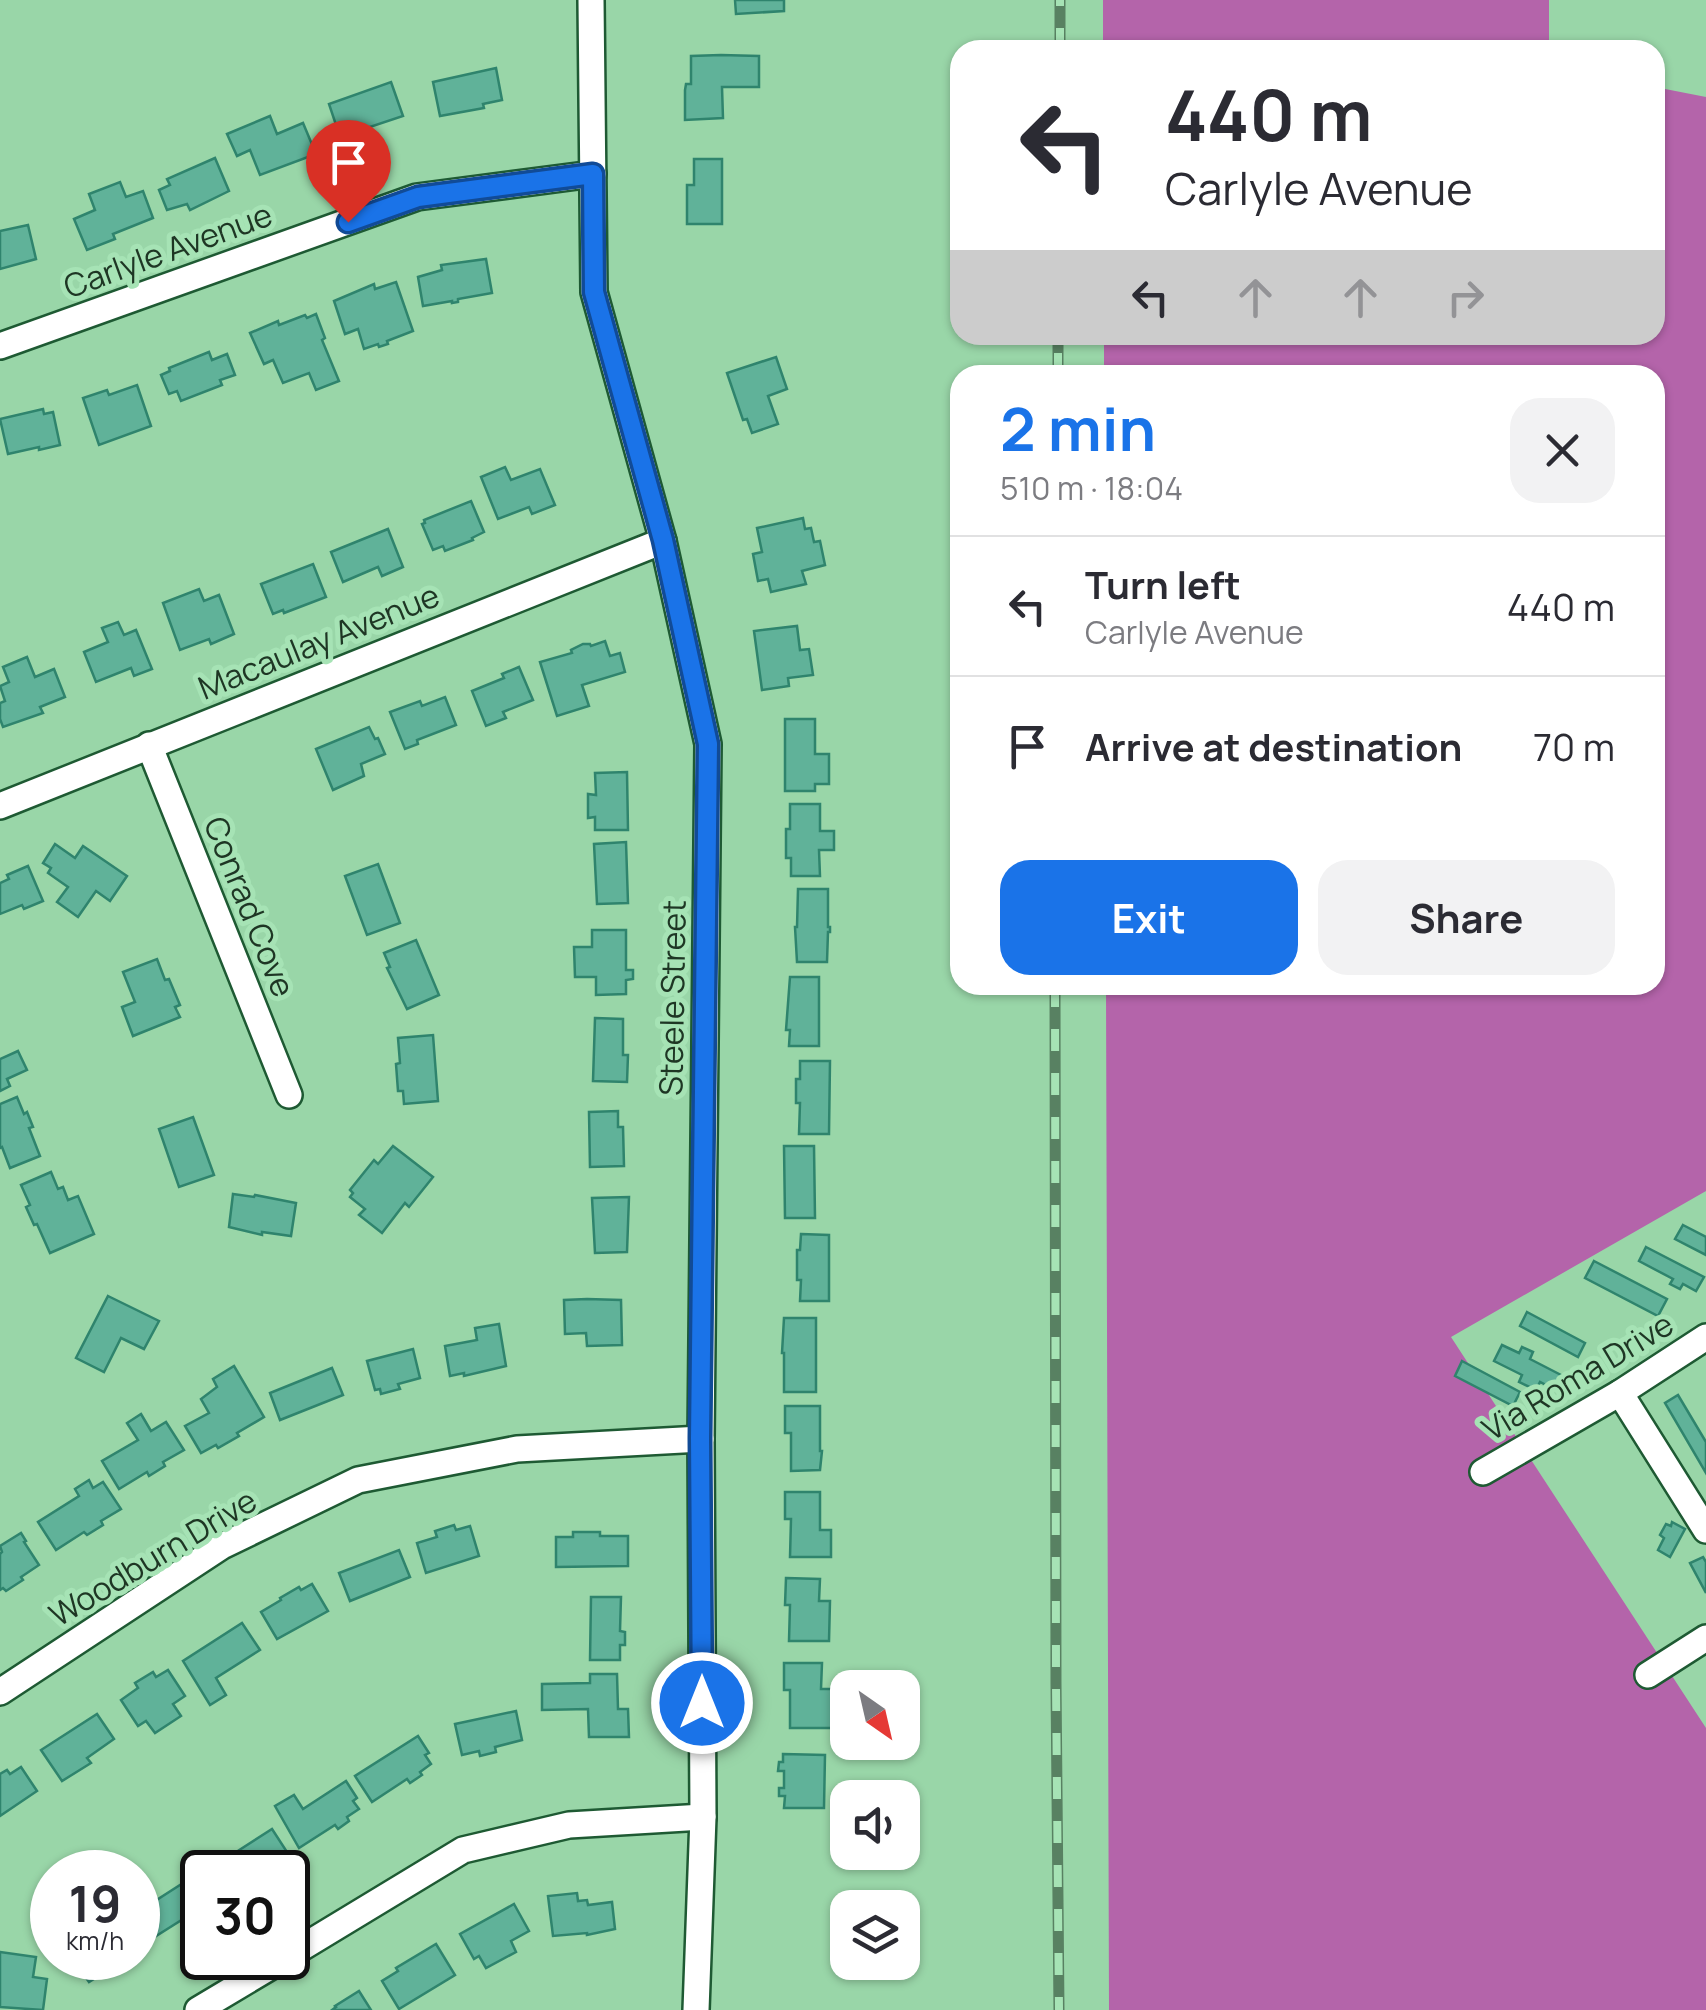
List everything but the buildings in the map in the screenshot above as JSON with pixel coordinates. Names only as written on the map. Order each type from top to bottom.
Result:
[{"type":"street","name":"Steele Street","points":[[591,0],[594,292],[663,540],[708,744],[700,1438],[703,1817],[696,2010]]},
{"type":"street","name":"Carlyle Avenue","points":[[0,346],[418,197],[593,174]]},
{"type":"street","name":"Macaulay Avenue","points":[[0,806],[663,540]]},
{"type":"street","name":"Conrad Cove","points":[[149,744],[289,1094]]},
{"type":"street","name":"Via Roma Drive","points":[[1483,1472],[1620,1394],[1706,1337]]},
{"type":"street","points":[[1620,1394],[1706,1530]]},
{"type":"street","name":"Woodburn Drive","points":[[0,1692],[222,1546],[358,1480],[517,1449],[700,1438]]},
{"type":"street","points":[[1648,1675],[1706,1638]]},
{"type":"street","points":[[310,1942],[463,1850],[570,1824],[703,1817]]},
{"type":"street","points":[[198,2010],[248,1980]]},
{"type":"shaded area","points":[[1103,0],[1549,0],[1549,40],[1103,40]]},
{"type":"shaded area","points":[[1665,89],[1706,97],[1706,1191],[1451,1337],[1706,1728],[1706,2010],[1109,2010],[1106,995],[1665,995],[1665,365],[1104,365],[1104,345],[1665,345]]},
{"type":"railway","points":[[1060,0],[1060,40]]},
{"type":"railway","points":[[1058,345],[1058,365]]},
{"type":"railway","points":[[1055,995],[1059,2010]]},
{"type":"route","points":[[348,222],[418,197],[593,174],[594,292],[663,540],[708,744],[700,1438],[702,1703]]}]
